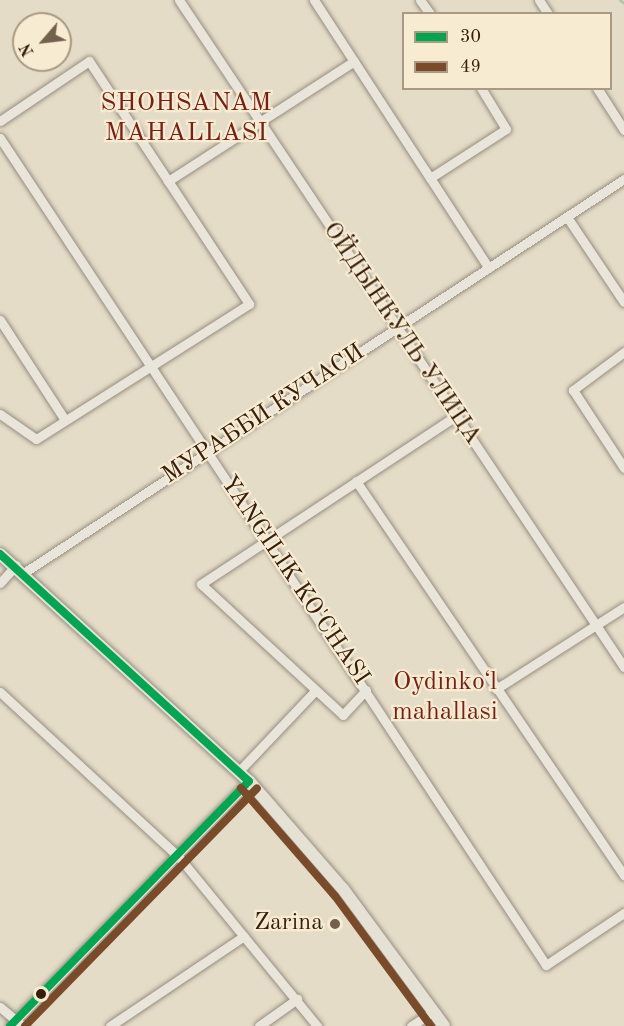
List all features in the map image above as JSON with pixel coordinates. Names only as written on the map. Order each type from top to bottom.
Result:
[{"type":"main road","points":[[0,554],[20,568],[249,781],[343,889],[444,1026]]},
{"type":"street","name":"ОЙДЫНКУЛЬ УЛИЦА","points":[[179,0],[624,667]]},
{"type":"street","points":[[314,0],[489,268]]},
{"type":"street","points":[[0,121],[89,61],[249,304],[36,439],[0,414]]},
{"type":"street","points":[[168,181],[354,61]]},
{"type":"street","points":[[430,178],[506,129],[482,90]]},
{"type":"street","points":[[598,90],[624,129]]},
{"type":"street","name":"YANGILIK KO'CHASI","points":[[0,138],[546,965],[624,913]]},
{"type":"street","name":"МУРАББИ КУЧАСИ","points":[[0,584],[20,568],[208,452],[624,179]]},
{"type":"street","points":[[567,217],[624,302]]},
{"type":"street","points":[[0,320],[65,420]]},
{"type":"street","points":[[624,352],[573,390],[624,468]]},
{"type":"street","points":[[366,690],[343,715],[314,692],[200,586],[456,416]]},
{"type":"street","points":[[356,481],[624,876]]},
{"type":"street","points":[[496,689],[624,607]]},
{"type":"street","points":[[0,692],[178,856],[317,1026]]},
{"type":"street","points":[[239,771],[314,692]]},
{"type":"street","points":[[0,1007],[17,1024],[249,781]]},
{"type":"street","points":[[110,1026],[244,936]]},
{"type":"street","points":[[259,1026],[297,999]]},
{"type":"street","points":[[411,1026],[434,1011]]},
{"type":"waterway","points":[[620,0],[624,3]]},
{"type":"transit line","name":"30","points":[[0,554],[249,781]]},
{"type":"transit line","name":"30","points":[[10,1026],[249,781]]},
{"type":"transit line","name":"49","points":[[241,788],[335,896],[431,1026]]},
{"type":"transit line","name":"49","points":[[25,1026],[257,788]]},
{"type":"place","name":"Zarina","points":[[335,924]]},
{"type":"district","name":"SHOHSANAM MAHALLASI","points":[[186,119]]},
{"type":"district","name":"Oydinkoʻl mahallasi","points":[[445,698]]}]
